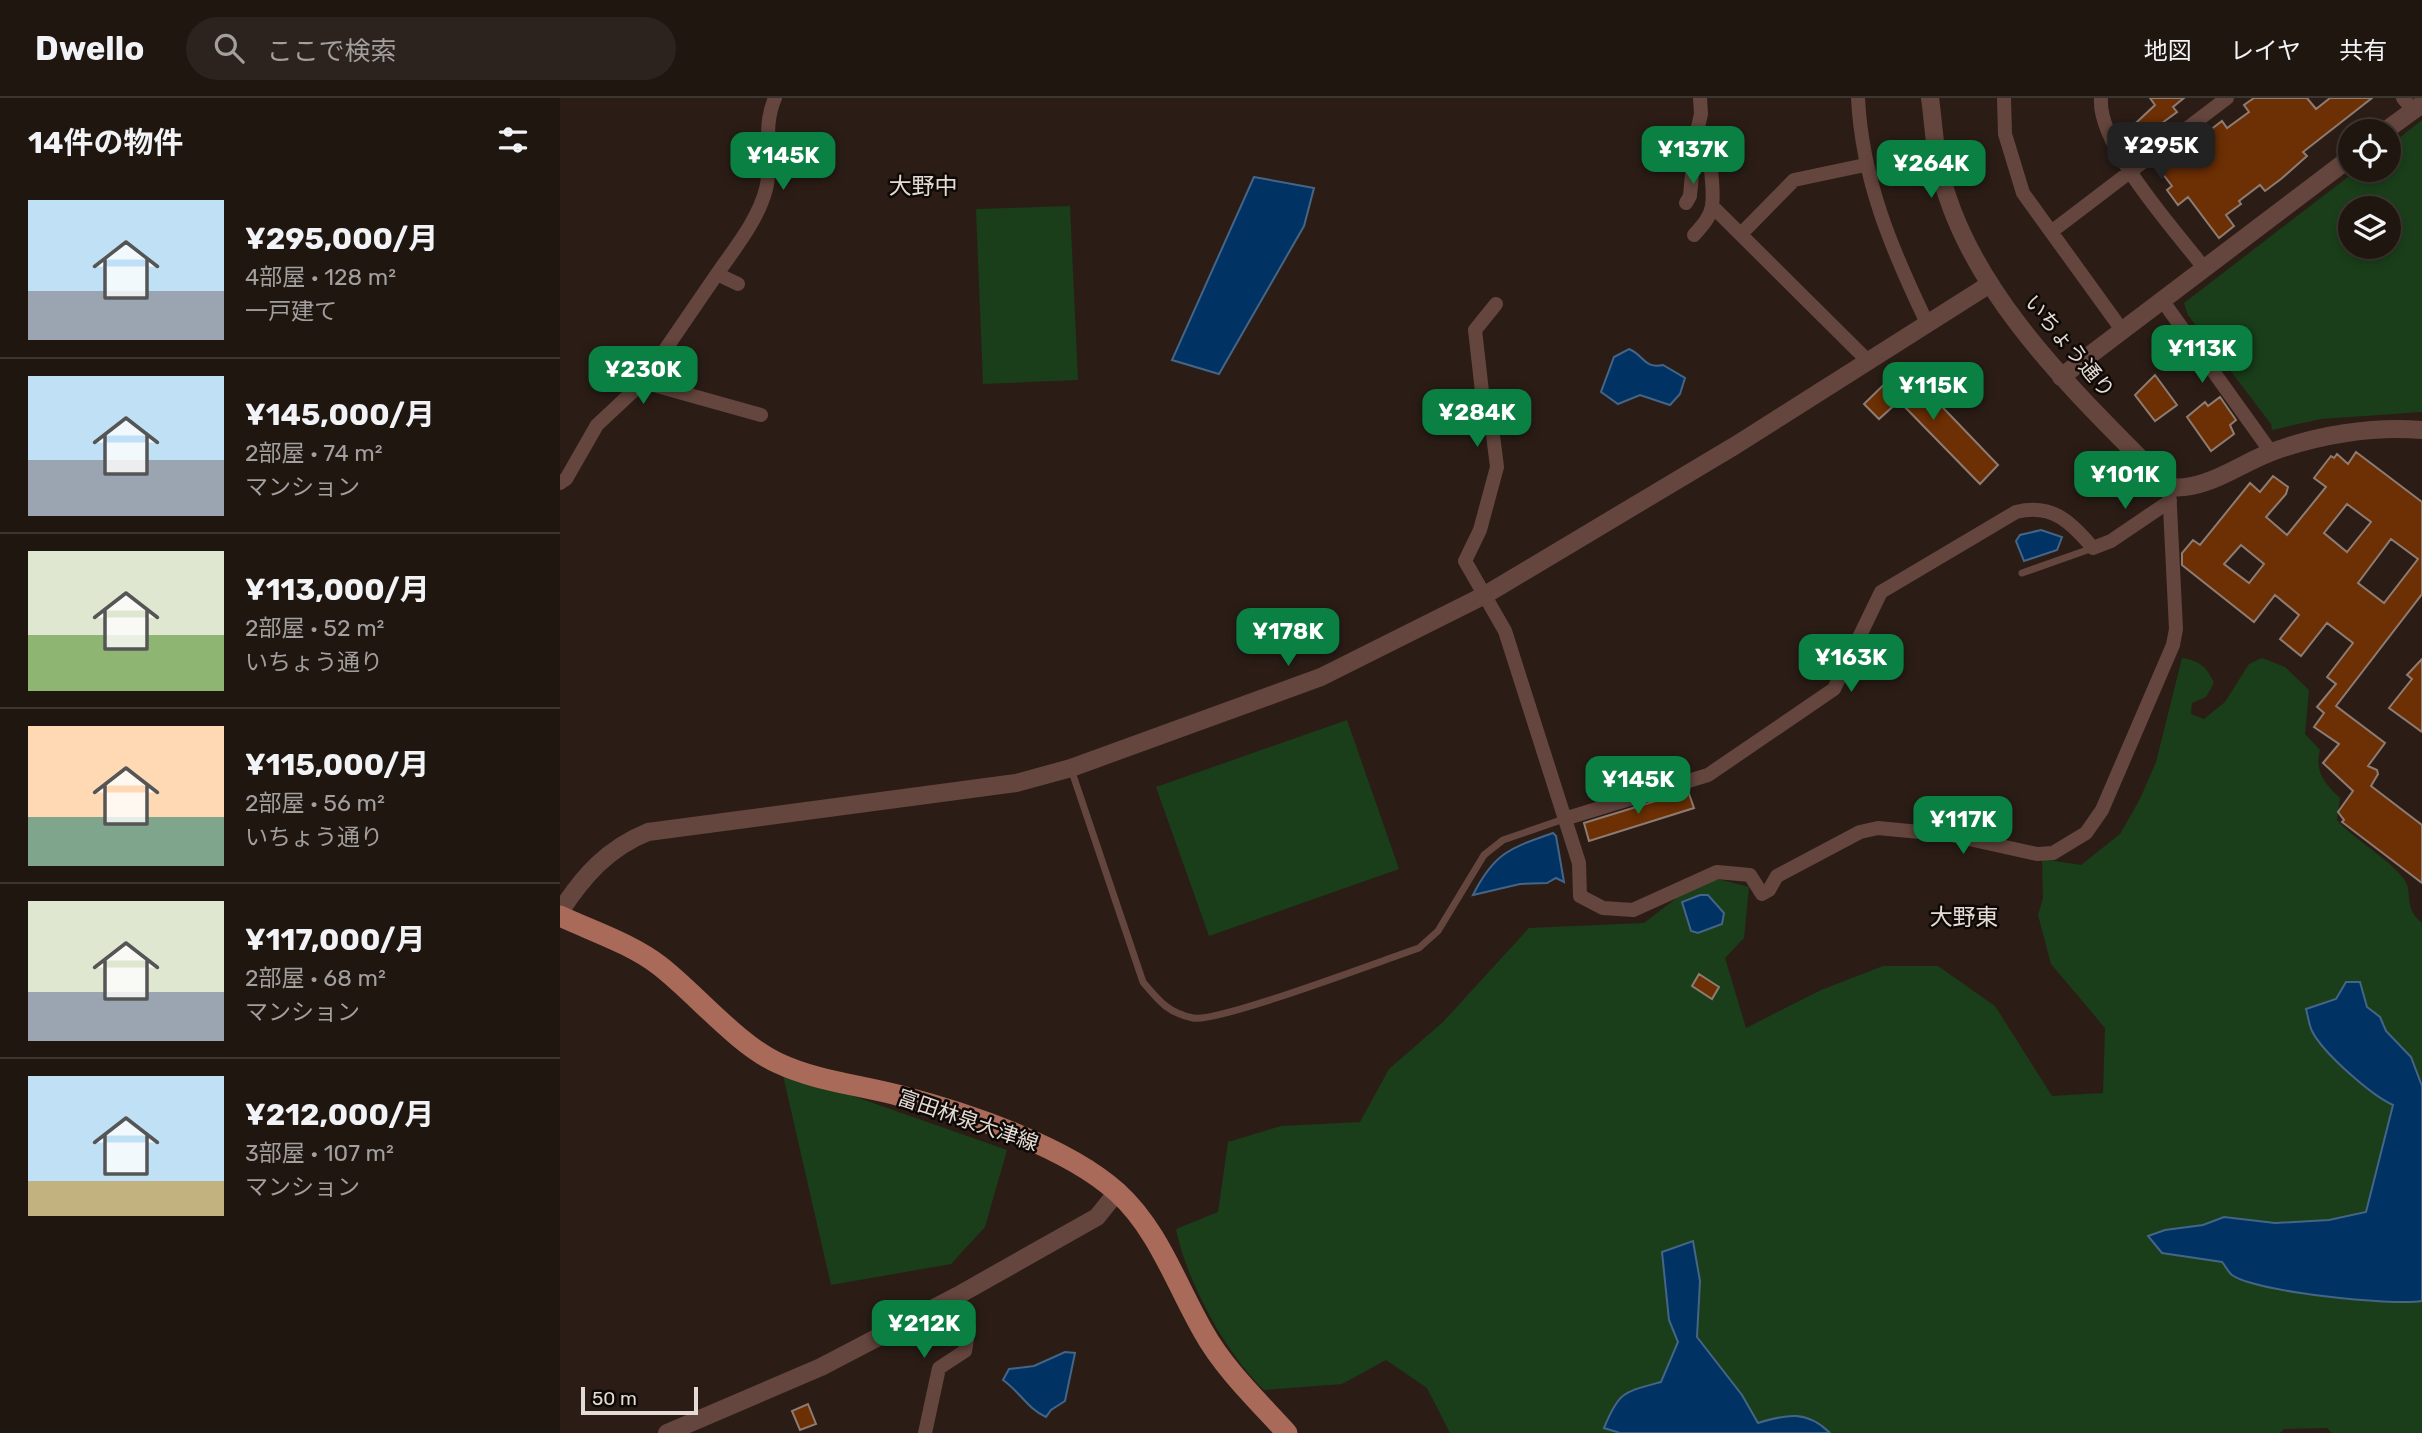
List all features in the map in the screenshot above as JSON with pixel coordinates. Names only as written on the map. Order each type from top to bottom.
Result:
[{"type":"main road","name":"富田林泉大津線","points":[[560,914],[657,963],[732,1030],[777,1063],[827,1079],[902,1096],[979,1121],[1057,1152],[1117,1192],[1153,1236],[1175,1273],[1203,1332],[1248,1391],[1287,1433]]},
{"type":"street","points":[[560,483],[566,480],[597,425],[643,382],[744,235],[766,189],[766,123],[775,98]]},
{"type":"street","points":[[1686,204],[1690,196],[1695,140],[1699,131],[1700,98]]},
{"type":"street","points":[[1858,98],[1865,165],[1892,250],[1927,323]]},
{"type":"street","name":"いちょう通り","points":[[1930,98],[1938,163],[1960,226],[1990,284],[2061,377],[2170,494]]},
{"type":"street","points":[[2004,98],[2006,134],[2023,192],[2122,330]]},
{"type":"street","points":[[2101,98],[2100,113],[2107,133],[2131,172],[2204,268]]},
{"type":"street","points":[[2051,232],[2227,98]]},
{"type":"street","points":[[2397,119],[2413,104]]},
{"type":"street","points":[[1694,234],[1705,223],[1712,206],[1707,140],[1699,131]]},
{"type":"street","points":[[1741,234],[1794,180],[1865,165]]},
{"type":"street","points":[[2061,377],[2338,167]]},
{"type":"street","points":[[1712,206],[1867,360]]},
{"type":"street","points":[[717,274],[738,284]]},
{"type":"street","points":[[560,914],[579,882],[604,857],[626,841],[648,832],[1016,783],[1071,768],[1321,677],[1485,595],[1736,445],[1990,284]]},
{"type":"street","points":[[2162,300],[2271,452]]},
{"type":"street","points":[[1496,304],[1475,330],[1484,409],[1492,427],[1497,467],[1480,530],[1465,561],[1505,631],[1578,863],[1580,896],[1592,904],[1618,911],[1633,910],[1717,872],[1750,875],[1762,894],[1769,890],[1777,876],[1860,832],[1878,828],[1951,835],[2037,854],[2053,853],[2087,833],[2102,810],[2173,645],[2176,629],[2170,494]]},
{"type":"street","points":[[643,382],[761,415]]},
{"type":"street","points":[[1564,819],[1708,775],[1834,688],[1881,592],[2016,512],[2034,509],[2052,511],[2070,521],[2093,548],[2111,541],[2170,494],[2271,452],[2354,431],[2422,430]]},
{"type":"street","points":[[667,1433],[821,1367],[957,1296],[1097,1217],[1117,1192]]},
{"type":"street","points":[[925,1433],[939,1368],[965,1351],[970,1327],[957,1296]]},
{"type":"lane","points":[[2022,573],[2093,548]]},
{"type":"lane","points":[[1071,768],[1143,982],[1165,1009],[1197,1019],[1231,1011],[1419,948],[1438,931],[1484,855],[1503,839],[1564,819]]},
{"type":"green space","points":[[2422,120],[2422,412],[2321,419],[2272,430],[2271,424],[2188,315],[2184,303],[2341,182],[2401,182],[2401,137]]},
{"type":"green space","points":[[1070,206],[1078,380],[983,384],[976,209]]},
{"type":"green space","points":[[2182,658],[2202,666],[2214,683],[2206,697],[2192,703],[2191,714],[2204,719],[2225,702],[2249,664],[2262,658],[2285,667],[2309,690],[2305,734],[2320,750],[2318,764],[2322,777],[2340,798],[2337,820],[2404,879],[2412,911],[2422,923],[2422,1433],[2332,1433],[2327,1428],[2284,1429],[2280,1433],[1450,1433],[1427,1388],[1386,1360],[1342,1384],[1264,1390],[1236,1357],[1198,1293],[1176,1229],[1218,1212],[1228,1142],[1281,1126],[1360,1122],[1389,1069],[1443,1022],[1529,928],[1644,923],[1678,897],[1718,879],[1749,887],[1744,938],[1725,958],[1746,1028],[1821,990],[1883,966],[1938,966],[1995,1006],[2052,1096],[2103,1093],[2105,1028],[2051,964],[2038,915],[2043,898],[2042,859],[2081,865],[2120,834],[2140,799],[2156,762]]},
{"type":"green space","points":[[1347,720],[1399,869],[1209,936],[1156,787]]},
{"type":"green space","points":[[782,1071],[1007,1150],[985,1227],[951,1264],[831,1285]]},
{"type":"water","points":[[1254,177],[1314,188],[1304,226],[1219,374],[1172,360]]},
{"type":"water","points":[[1629,349],[1648,363],[1663,365],[1685,378],[1680,394],[1670,405],[1640,395],[1618,404],[1601,392],[1614,357]]},
{"type":"water","points":[[2041,530],[2062,537],[2057,550],[2024,561],[2016,541],[2020,535]]},
{"type":"water","points":[[1553,833],[1556,836],[1564,882],[1556,878],[1547,883],[1520,884],[1473,895],[1488,870],[1505,854]]},
{"type":"water","points":[[1708,895],[1724,913],[1722,924],[1698,933],[1691,931],[1682,902]]},
{"type":"water","points":[[2346,982],[2360,982],[2367,1007],[2380,1017],[2386,1031],[2411,1057],[2422,1086],[2422,1301],[2355,1299],[2268,1287],[2232,1275],[2222,1262],[2162,1253],[2148,1236],[2165,1230],[2203,1225],[2224,1217],[2275,1223],[2329,1220],[2366,1212],[2393,1105],[2361,1083],[2326,1050],[2312,1031],[2306,1009],[2336,999]]},
{"type":"water","points":[[1693,1241],[1700,1281],[1697,1337],[1742,1395],[1758,1423],[1787,1416],[1805,1417],[1830,1433],[1620,1433],[1604,1428],[1614,1407],[1624,1395],[1661,1382],[1678,1342],[1669,1320],[1662,1252]]},
{"type":"water","points":[[1065,1352],[1075,1353],[1065,1401],[1051,1410],[1046,1417],[1034,1410],[1003,1380],[1009,1369],[1034,1366]]},
{"type":"building","points":[[2150,98],[2184,98],[2173,107],[2177,112],[2158,126],[2161,129],[2131,151],[2121,137],[2155,105]]},
{"type":"building","points":[[2254,98],[2307,98],[2316,109],[2330,98],[2372,98],[2345,119],[2338,119],[2338,125],[2303,152],[2307,156],[2281,179],[2265,191],[2260,185],[2239,201],[2241,204],[2226,215],[2234,226],[2219,238],[2188,197],[2178,205],[2167,190],[2172,186],[2159,169],[2222,121],[2227,128],[2249,112],[2244,105]]},
{"type":"building","points":[[1903,366],[1998,465],[1980,484],[1899,401],[1879,419],[1864,404]]},
{"type":"building","points":[[2155,375],[2177,405],[2155,421],[2135,395]]},
{"type":"building","points":[[2220,397],[2236,420],[2230,425],[2234,434],[2211,451],[2187,417],[2205,402],[2208,406]]},
{"type":"building","points":[[2356,452],[2422,502],[2422,594],[2336,706],[2385,743],[2368,766],[2377,770],[2378,774],[2371,786],[2422,825],[2422,883],[2342,822],[2344,820],[2338,812],[2353,791],[2323,763],[2339,744],[2314,727],[2324,713],[2317,707],[2336,684],[2327,677],[2353,643],[2327,623],[2301,656],[2280,639],[2299,615],[2275,595],[2254,622],[2182,565],[2182,553],[2193,540],[2200,545],[2250,483],[2260,492],[2273,476],[2288,487],[2286,494],[2266,517],[2287,535],[2326,487],[2314,478],[2331,456],[2334,458],[2337,454],[2348,464]],"holes":[[[2347,504],[2371,522],[2347,552],[2324,533]],[[2391,539],[2418,559],[2384,603],[2358,583]],[[2241,545],[2264,564],[2249,583],[2224,564]]]},
{"type":"building","points":[[2422,659],[2422,732],[2389,708],[2412,679],[2407,675]]},
{"type":"building","points":[[1688,791],[1694,808],[1589,841],[1584,823]]},
{"type":"building","points":[[1699,974],[1719,987],[1712,999],[1692,986]]},
{"type":"building","points":[[808,1404],[816,1424],[800,1430],[792,1411]]},
{"type":"district","name":"大野中","points":[[923,186]]},
{"type":"district","name":"大野東","points":[[1964,917]]}]
